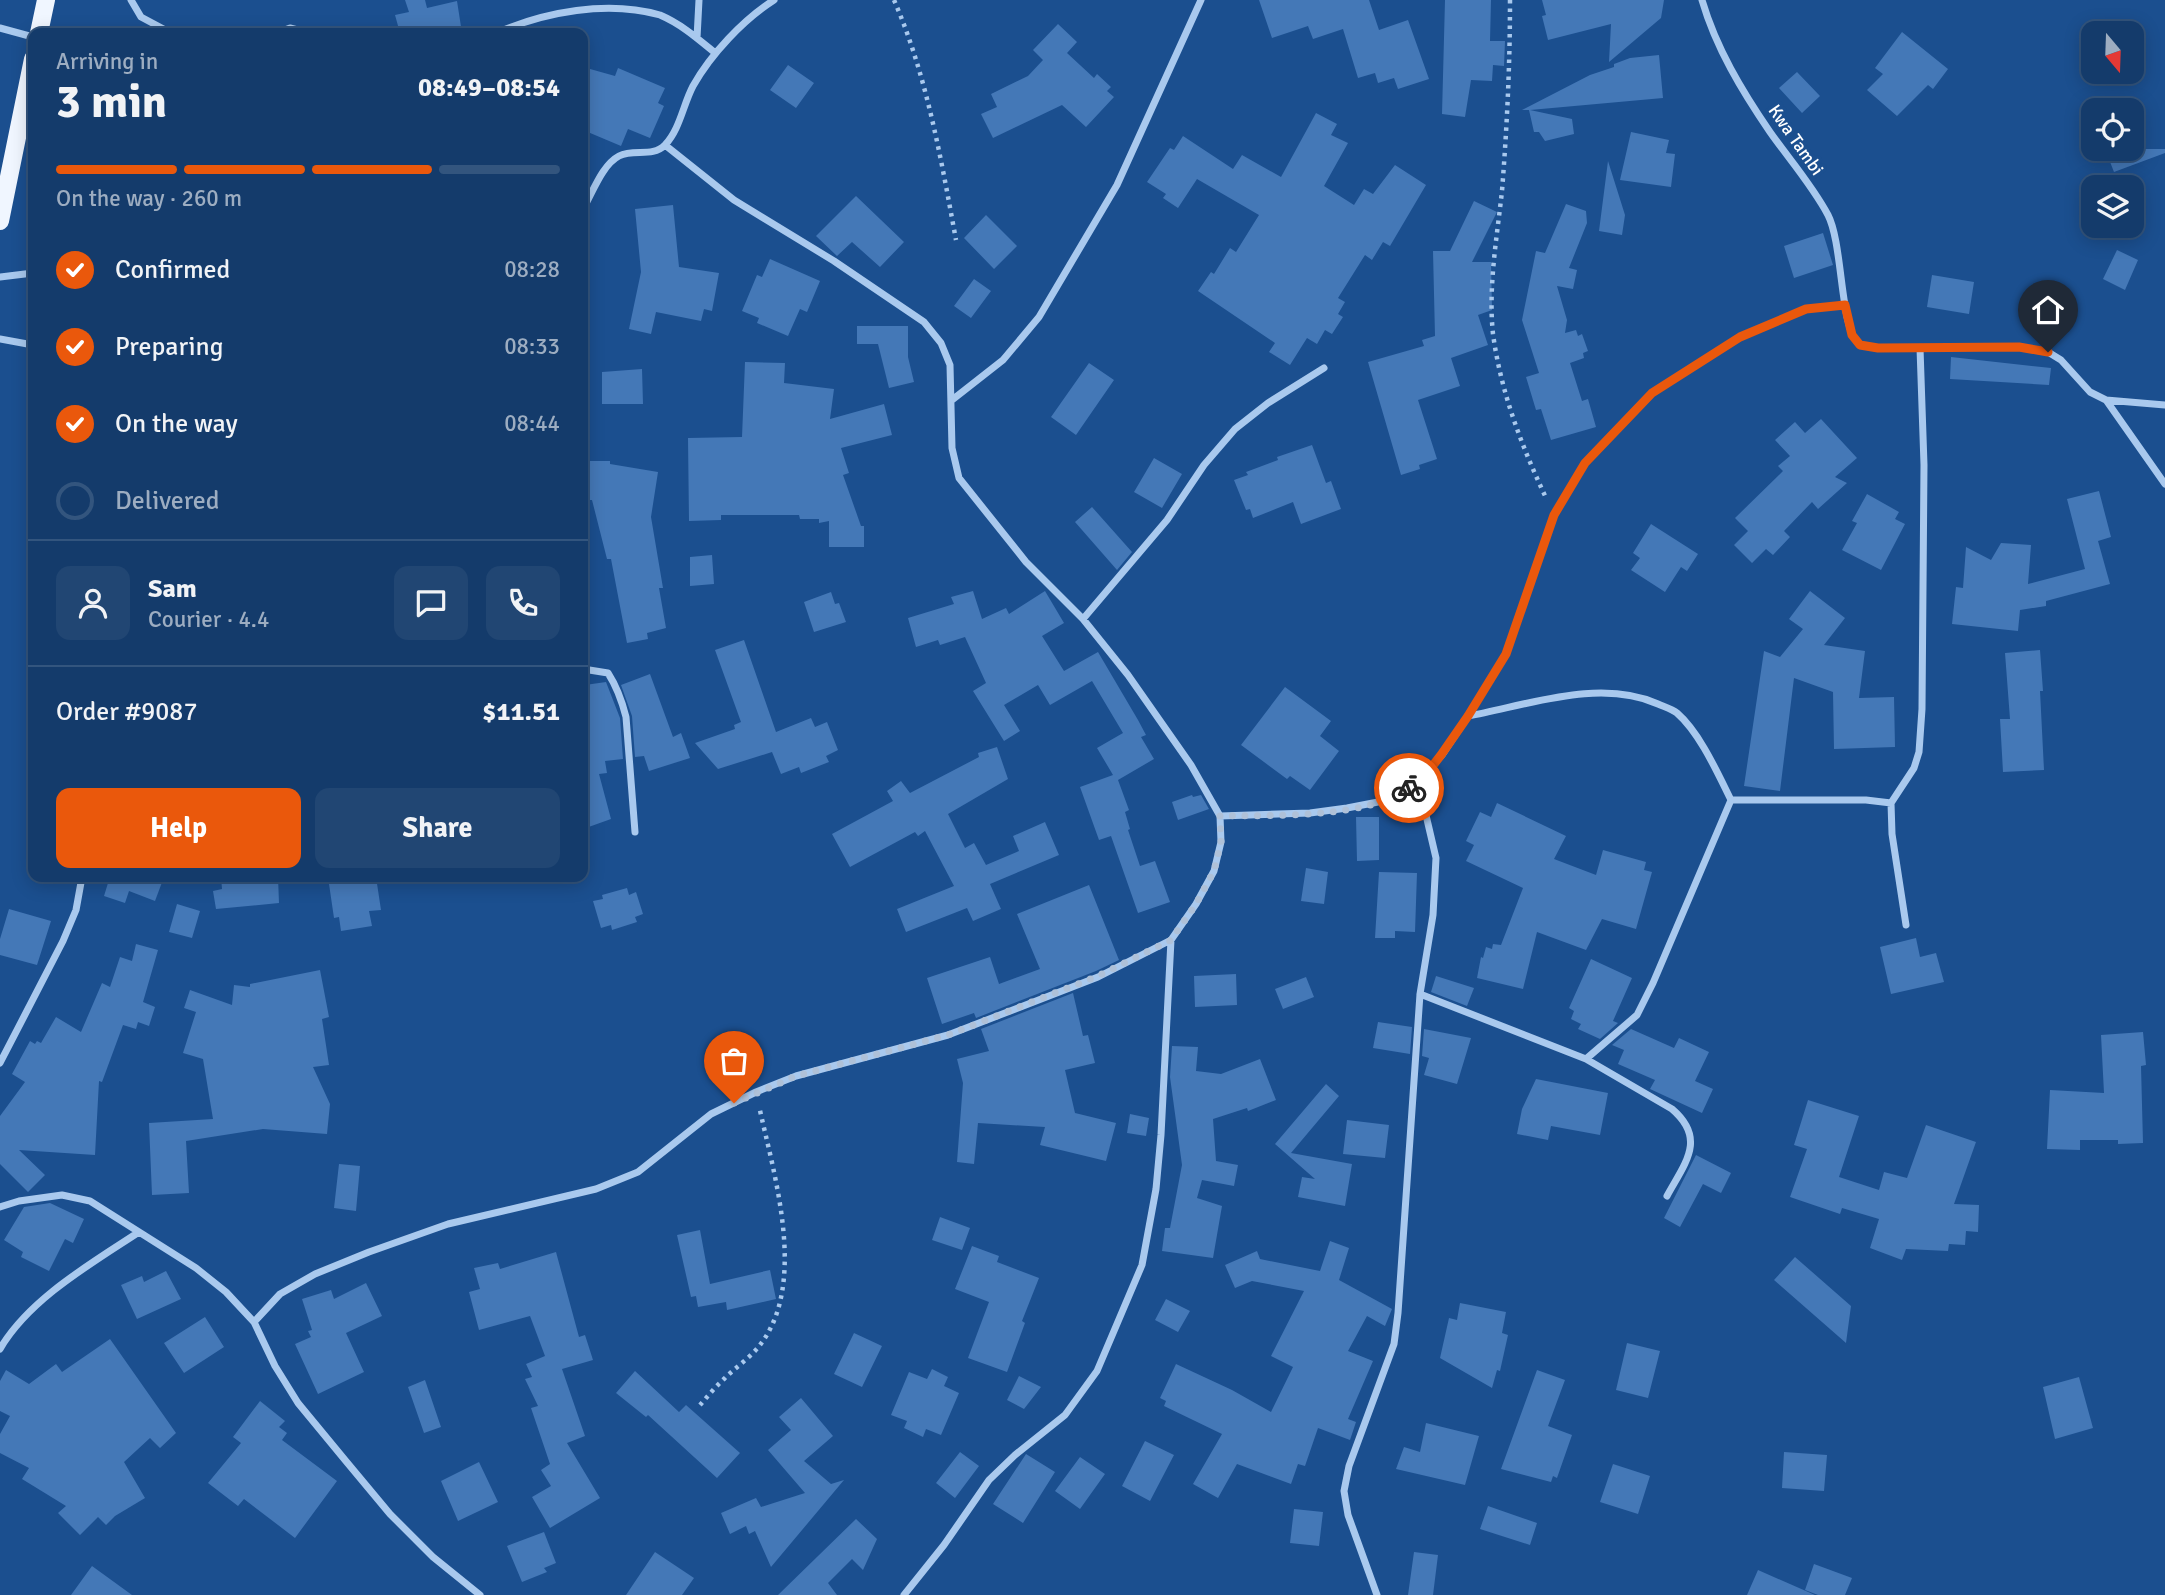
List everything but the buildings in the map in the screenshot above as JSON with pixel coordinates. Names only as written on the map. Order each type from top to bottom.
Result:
[{"type":"main road","points":[[40,28],[46,0]]},
{"type":"main road","points":[[0,221],[28,84]]},
{"type":"street","points":[[131,0],[141,17],[162,28]]},
{"type":"street","points":[[697,38],[699,0]]},
{"type":"street","points":[[588,200],[606,168],[616,157],[629,152],[651,153],[665,145],[678,124],[692,88],[714,52],[774,0]]},
{"type":"street","points":[[952,400],[1003,360],[1039,317],[1116,185],[1201,0]]},
{"type":"street","name":"Kwa Tambi","points":[[1702,0],[1710,29],[1742,88],[1829,217],[1840,253],[1845,305],[1852,335],[1860,345],[1878,348],[2019,347],[2048,352],[2061,360],[2090,392],[2106,400]]},
{"type":"street","points":[[508,28],[560,10],[591,6],[632,8],[659,15],[684,28],[714,52]]},
{"type":"street","points":[[0,28],[28,36]]},
{"type":"street","points":[[254,1322],[280,1294],[316,1274],[369,1252],[448,1224],[596,1189],[638,1172],[712,1114],[756,1092],[796,1076],[948,1035],[1098,976],[1171,940],[1196,904],[1214,871],[1221,842],[1220,816],[1191,765],[1128,675],[1083,619],[1026,562],[959,478],[952,447],[950,365],[941,344],[924,322],[854,274],[734,200],[665,145]]},
{"type":"street","points":[[0,277],[28,274]]},
{"type":"street","points":[[1220,816],[1310,813],[1347,808],[1378,802],[1402,793],[1418,781],[1441,755],[1506,654],[1554,515],[1585,463],[1652,393],[1740,337],[1806,309],[1845,305]]},
{"type":"street","points":[[0,339],[28,344]]},
{"type":"street","points":[[1906,925],[1892,834],[1891,803],[1914,768],[1919,752],[1922,709],[1924,465],[1920,348]]},
{"type":"street","points":[[1083,619],[1167,520],[1204,465],[1235,429],[1268,403],[1324,368]]},
{"type":"street","points":[[2106,400],[2165,405]]},
{"type":"street","points":[[2106,400],[2165,484]]},
{"type":"street","points":[[588,670],[608,673],[617,686],[622,701],[635,832]]},
{"type":"street","points":[[1468,716],[1555,698],[1606,692],[1643,697],[1675,711],[1687,723],[1717,771],[1731,800],[1637,1016],[1586,1059]]},
{"type":"street","points":[[1377,1595],[1348,1515],[1345,1491],[1349,1466],[1385,1373],[1395,1334],[1420,994],[1433,915],[1436,858],[1418,781]]},
{"type":"street","points":[[1731,800],[1866,800],[1891,803]]},
{"type":"street","points":[[0,1063],[63,941],[76,910],[81,882]]},
{"type":"street","points":[[904,1595],[989,1480],[1065,1415],[1097,1371],[1142,1265],[1156,1189],[1161,1135],[1171,940]]},
{"type":"street","points":[[1420,994],[1586,1059],[1672,1109],[1684,1119],[1692,1143],[1688,1157],[1667,1196]]},
{"type":"street","points":[[0,1207],[19,1201],[62,1195],[90,1201],[195,1268],[226,1292],[254,1322],[275,1366],[305,1413],[390,1514],[433,1557],[480,1595]]},
{"type":"street","points":[[0,1349],[38,1304],[139,1232]]},
{"type":"path","points":[[894,0],[910,38],[937,139],[957,240]]},
{"type":"path","points":[[1510,0],[1509,101],[1493,291],[1493,331],[1500,378],[1514,422],[1554,515]]},
{"type":"path","points":[[700,1405],[761,1345],[776,1316],[785,1281],[778,1193],[756,1092]]},
{"type":"way so far","points":[[734,1103],[796,1076],[948,1035],[1098,976],[1171,940],[1196,904],[1214,871],[1221,842],[1220,816],[1310,813],[1347,808],[1378,802],[1409,788]]},
{"type":"route","points":[[1409,788],[1427,773],[1441,755],[1506,654],[1554,515],[1585,463],[1652,393],[1740,337],[1806,309],[1845,305],[1852,335],[1860,345],[1878,348],[2019,347],[2048,352]]}]
